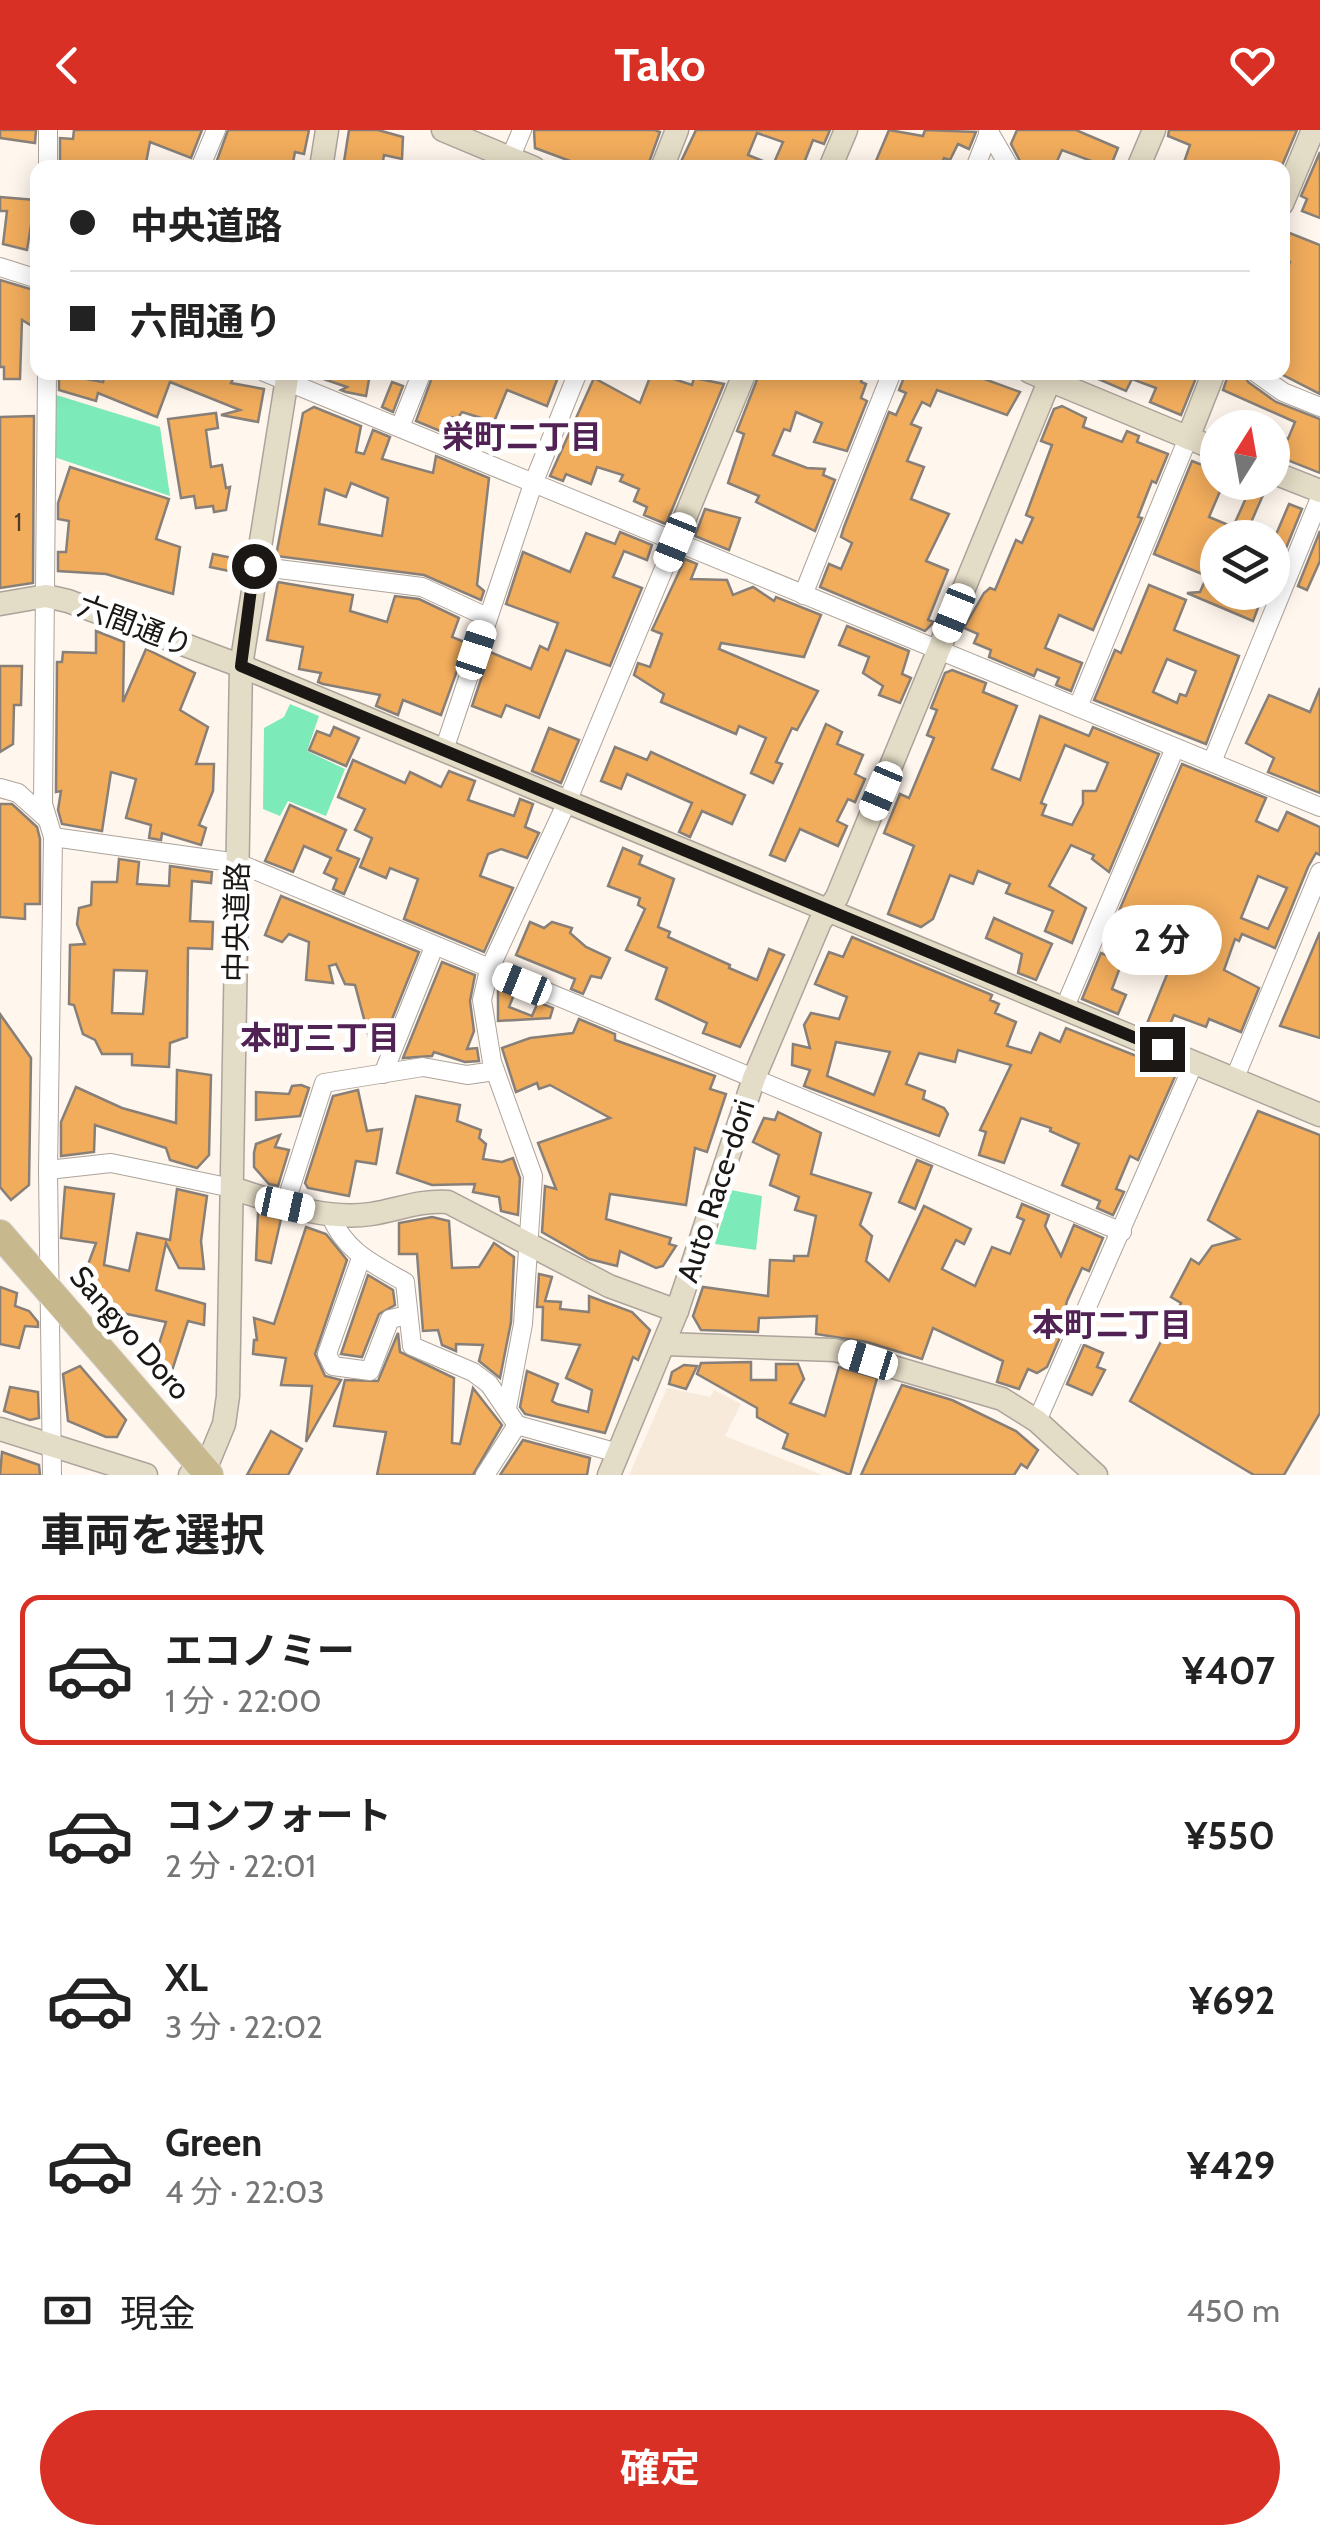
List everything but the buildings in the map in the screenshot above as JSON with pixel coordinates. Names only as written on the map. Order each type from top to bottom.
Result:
[{"type":"main road","name":"Sangyo Doro","points":[[0,1234],[202,1473]]},
{"type":"street","points":[[48,130],[48,160]]},
{"type":"street","points":[[203,160],[216,130]]},
{"type":"street","points":[[321,160],[326,130]]},
{"type":"street","points":[[443,130],[502,160]]},
{"type":"street","points":[[509,160],[522,130]]},
{"type":"street","points":[[665,160],[678,130]]},
{"type":"street","points":[[833,160],[846,130]]},
{"type":"street","points":[[978,160],[989,130]]},
{"type":"street","points":[[989,130],[1006,160]]},
{"type":"street","points":[[1141,160],[1154,130]]},
{"type":"street","points":[[1290,184],[1312,130]]},
{"type":"street","points":[[0,266],[30,276]]},
{"type":"street","points":[[47,380],[43,804],[50,828],[48,1170],[52,1475]]},
{"type":"street","name":"中央道路","points":[[202,1473],[224,1424],[228,1396],[241,666],[278,380]]},
{"type":"street","points":[[288,380],[1320,807]]},
{"type":"street","points":[[400,428],[419,380]]},
{"type":"street","points":[[444,750],[532,484],[575,380]]},
{"type":"street","points":[[484,1475],[512,1416],[523,1324],[532,1176],[495,1071],[482,1000],[489,970],[567,802],[741,380]]},
{"type":"street","points":[[803,595],[889,380]]},
{"type":"street","name":"Auto Race-dori","points":[[613,1464],[677,1311],[754,1078],[939,650],[1042,380]]},
{"type":"street","points":[[1055,380],[1200,443]]},
{"type":"street","points":[[1078,707],[1211,380]]},
{"type":"street","points":[[1266,380],[1283,392],[1320,406]]},
{"type":"street","points":[[1212,762],[1320,495],[1290,481]]},
{"type":"street","points":[[254,566],[422,587],[487,617]]},
{"type":"street","name":"六間通り","points":[[0,604],[46,596],[241,666],[1320,1114]]},
{"type":"street","points":[[1064,1009],[1175,748]]},
{"type":"street","points":[[0,788],[18,792],[50,828],[238,863],[1122,1232]]},
{"type":"street","points":[[1234,1080],[1320,872]]},
{"type":"street","points":[[383,1074],[434,948]]},
{"type":"street","points":[[1037,1421],[1194,1063]]},
{"type":"street","points":[[285,1205],[324,1082],[423,1067],[468,1075],[495,1071]]},
{"type":"street","points":[[48,1170],[111,1164],[232,1188],[330,1214],[373,1214],[400,1205],[448,1202],[476,1213],[525,1244],[609,1286],[677,1311]]},
{"type":"street","points":[[330,1214],[335,1229],[362,1258],[405,1282],[412,1346],[473,1372],[512,1416],[613,1464]]},
{"type":"street","points":[[362,1258],[328,1354],[329,1361],[334,1366],[370,1371],[390,1318],[408,1315]]},
{"type":"street","points":[[664,1344],[835,1350],[1002,1400],[1037,1421],[1082,1470]]},
{"type":"street","points":[[0,1429],[146,1475]]},
{"type":"shaded area","points":[[667,1388],[710,1397],[714,1390],[741,1404],[725,1436],[823,1475],[629,1475]]},
{"type":"green space","points":[[53,394],[160,427],[170,496],[54,457]]},
{"type":"green space","points":[[290,704],[319,716],[307,751],[345,769],[326,816],[288,801],[280,816],[263,809],[264,728],[284,717]]},
{"type":"green space","points":[[731,1190],[762,1196],[756,1250],[715,1244]]},
{"type":"district","name":"栄町二丁目","points":[[522,437]]},
{"type":"district","name":"本町三丁目","points":[[320,1038]]},
{"type":"district","name":"本町二丁目","points":[[1112,1325]]},
{"type":"route","points":[[254,566],[241,666],[1162,1049]]}]
